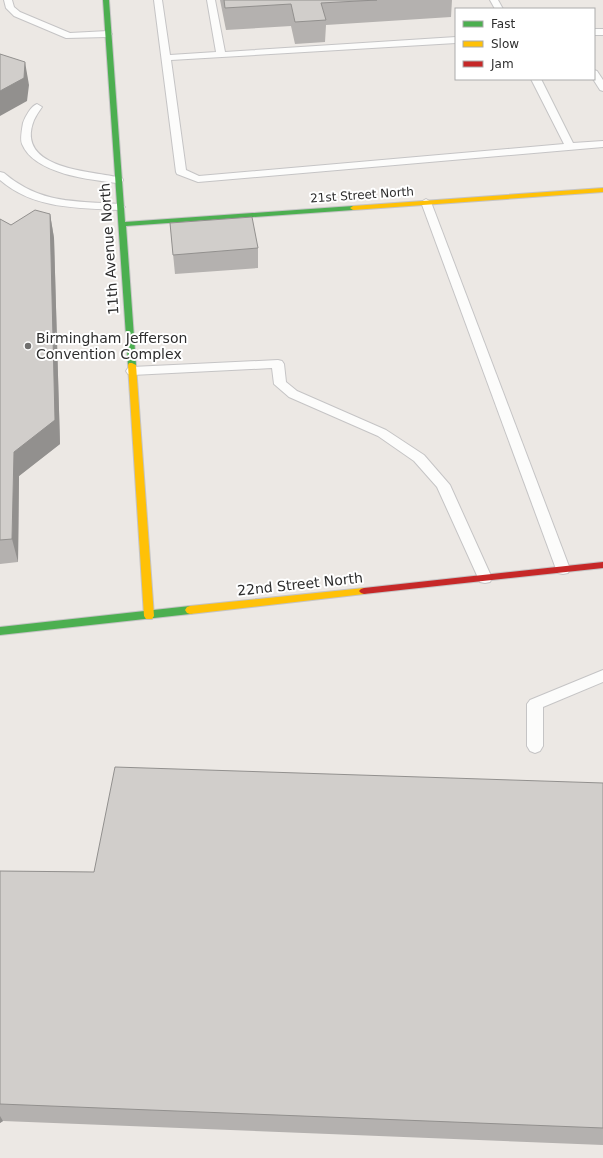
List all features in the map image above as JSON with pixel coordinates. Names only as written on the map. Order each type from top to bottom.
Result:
[{"type":"street","name":"11th Avenue North","points":[[106,0],[149,616]]},
{"type":"street","name":"21st Street North","points":[[122,224],[603,190]]},
{"type":"street","name":"22nd Street North","points":[[0,630],[149,616],[603,565]]},
{"type":"lane","points":[[8,0],[10,8],[17,14],[70,36],[108,34]]},
{"type":"lane","points":[[158,0],[181,172],[198,179],[603,144]]},
{"type":"lane","points":[[211,0],[221,55]]},
{"type":"lane","points":[[166,58],[455,40]]},
{"type":"lane","points":[[595,75],[603,88]]},
{"type":"lane","points":[[537,80],[570,146]]},
{"type":"lane","points":[[37,107],[29,120],[27,144],[37,158],[60,168],[84,175],[118,180]]},
{"type":"lane","points":[[0,175],[12,186],[25,193],[42,199],[120,207]]},
{"type":"lane","points":[[426,202],[562,569]]},
{"type":"lane","points":[[132,371],[278,364],[280,384],[293,394],[382,433],[419,458],[443,484],[485,578]]},
{"type":"lane","points":[[535,746],[535,704],[603,676]]},
{"type":"building","points":[[224,0],[377,0],[321,3],[326,20],[295,22],[291,4],[225,8]]},
{"type":"building","points":[[0,54],[25,62],[24,78],[0,91]]},
{"type":"building","name":"Birmingham Jefferson Convention Complex","points":[[35,210],[50,214],[55,420],[14,452],[12,539],[0,540],[0,219],[11,225]]},
{"type":"building","points":[[252,217],[258,248],[173,255],[170,223]]},
{"type":"building","points":[[115,767],[603,783],[603,1128],[0,1104],[0,871],[94,872]]},
{"type":"traffic: fast","points":[[106,0],[132,365]]},
{"type":"traffic: fast","points":[[122,224],[353,208]]},
{"type":"traffic: fast","points":[[0,631],[190,610]]},
{"type":"traffic: slow","points":[[353,208],[603,190]]},
{"type":"traffic: slow","points":[[132,365],[149,616]]},
{"type":"traffic: slow","points":[[190,610],[364,591]]},
{"type":"traffic: jam","points":[[364,591],[603,565]]},
{"type":"place","name":"Birmingham Jefferson Convention Complex","points":[[28,346]]}]
